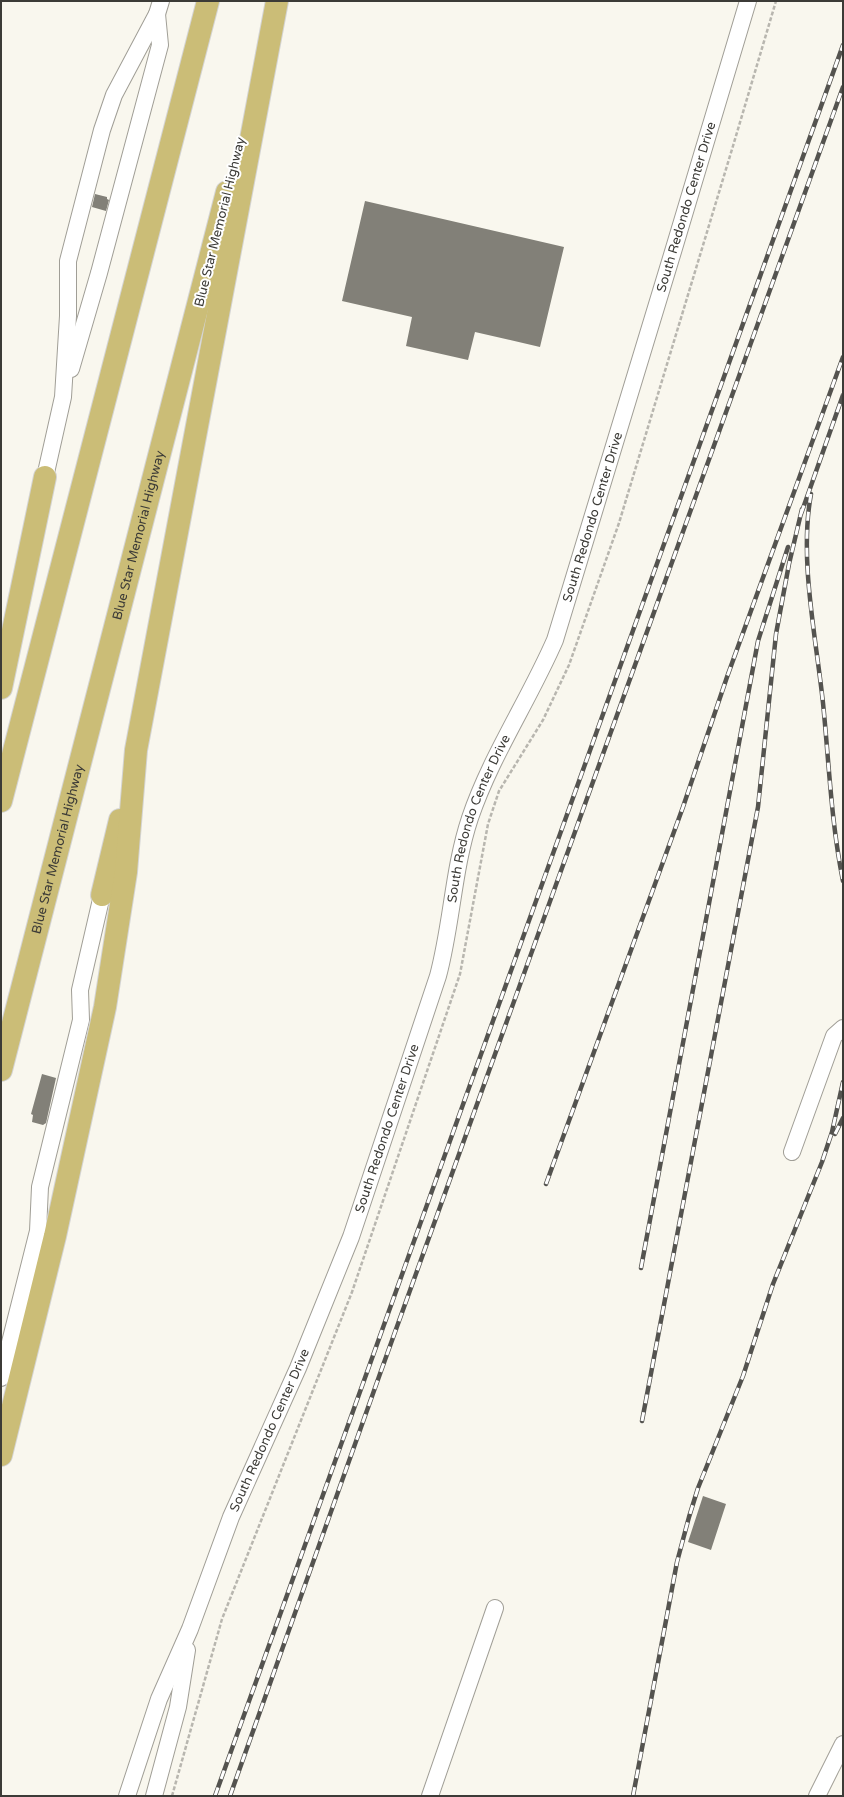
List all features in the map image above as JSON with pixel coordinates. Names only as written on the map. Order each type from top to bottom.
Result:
[{"type":"highway","points":[[1,801],[208,1]]},
{"type":"highway","points":[[102,894],[136,750],[277,1]]},
{"type":"highway","name":"Blue Star Memorial Highway","points":[[1,1070],[277,1]]},
{"type":"highway","points":[[1,688],[45,477]]},
{"type":"highway","points":[[1,1454],[55,1236],[105,1007],[126,872],[136,750]]},
{"type":"street","name":"South Redondo Center Drive","points":[[127,1796],[159,1699],[190,1629],[232,1517],[298,1368],[351,1238],[438,976],[444,952],[464,837],[470,818],[484,781],[540,674],[555,640],[632,393],[671,254],[748,1]]},
{"type":"street","points":[[45,477],[63,397],[99,272],[160,45],[159,8]]},
{"type":"street","points":[[63,397],[68,316],[68,261],[102,130],[114,95],[159,8]]},
{"type":"street","points":[[1,1378],[38,1231],[40,1187],[81,1020],[80,990],[102,894]]},
{"type":"street","points":[[792,1152],[834,1036],[843,1028]]},
{"type":"street","points":[[430,1796],[495,1608]]},
{"type":"street","name":"South Redondo Center Drive","points":[[154,1796],[178,1707],[190,1629]]},
{"type":"street","points":[[817,1796],[843,1744]]},
{"type":"path","points":[[172,1796],[222,1619],[352,1292],[460,974],[488,824],[499,791],[542,720],[569,665],[619,523],[734,146],[776,1]]},
{"type":"building","points":[[95,194],[107,197],[109,200],[106,211],[92,207]]},
{"type":"building","points":[[365,201],[564,247],[540,347],[475,332],[468,360],[406,346],[412,317],[342,301]]},
{"type":"building","points":[[42,1074],[56,1078],[46,1123],[43,1125],[32,1122],[33,1115],[31,1114]]},
{"type":"building","points":[[703,1496],[726,1504],[711,1550],[688,1542]]},
{"type":"railway","points":[[215,1796],[843,45]]},
{"type":"railway","points":[[230,1796],[381,1371],[843,87]]},
{"type":"railway","points":[[546,1184],[683,807],[727,677],[843,357]]},
{"type":"railway","points":[[801,514],[843,395]]},
{"type":"railway","points":[[811,494],[807,545],[810,598],[823,703],[833,814],[843,881]]},
{"type":"railway","points":[[642,1421],[758,807],[776,634],[789,564],[802,509]]},
{"type":"railway","points":[[641,1268],[758,641],[788,547]]},
{"type":"railway","points":[[633,1796],[677,1562],[689,1517],[698,1488],[743,1376],[773,1284],[822,1162],[832,1132],[843,1082]]},
{"type":"railway","points":[[835,1134],[843,1118]]}]
